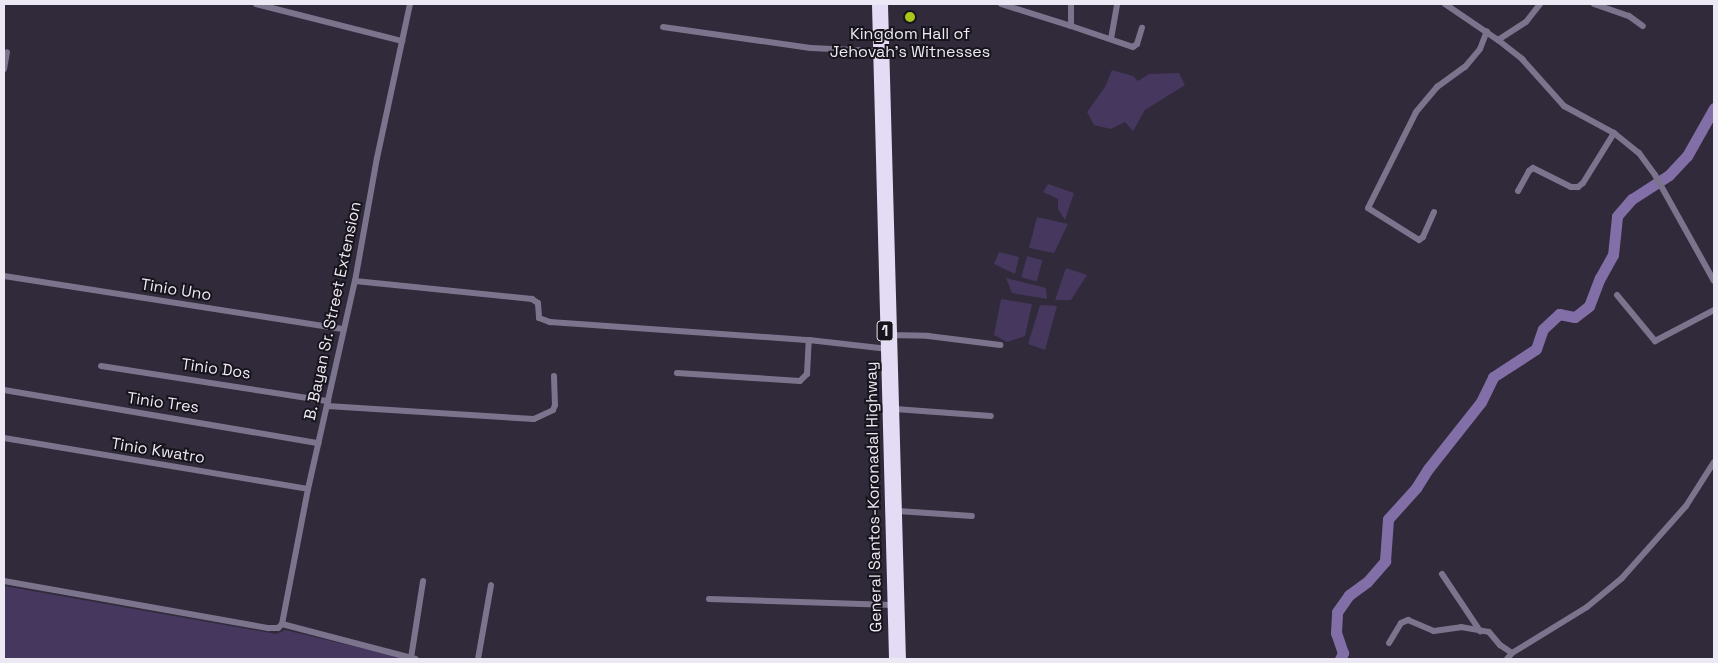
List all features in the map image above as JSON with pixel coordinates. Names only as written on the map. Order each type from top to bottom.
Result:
[{"type":"highway","name":"General Santos-Koronadal Highway","points":[[876,4],[876,51],[889,334],[895,409],[901,659]]},
{"type":"highway","name":"General Santos-Koronadal Highway","points":[[883,4],[889,334]]},
{"type":"highway","name":"General Santos-Koronadal Highway","points":[[890,349],[893,659]]},
{"type":"street","points":[[256,4],[402,41]]},
{"type":"street","name":"B. Bayan Sr. Street Extension","points":[[282,624],[308,489],[355,281],[377,158],[410,4]]},
{"type":"street","points":[[1001,4],[1134,47],[1142,28]]},
{"type":"street","points":[[1070,26],[1071,4]]},
{"type":"street","points":[[1111,39],[1117,4]]},
{"type":"street","points":[[1445,4],[1486,31],[1531,68],[1564,106],[1614,133],[1639,153],[1655,175],[1714,281]]},
{"type":"street","points":[[1498,40],[1526,22],[1540,4]]},
{"type":"street","points":[[1594,4],[1629,16],[1643,26]]},
{"type":"street","points":[[663,27],[811,48],[876,51]]},
{"type":"street","points":[[1434,212],[1419,240],[1368,208],[1416,112],[1436,86],[1465,67],[1480,49],[1486,31]]},
{"type":"street","points":[[4,68],[6,54]]},
{"type":"street","points":[[1518,191],[1529,171],[1533,168],[1571,187],[1578,187],[1583,183],[1614,133]]},
{"type":"street","name":"Tinio Uno","points":[[4,276],[344,329]]},
{"type":"street","points":[[355,281],[532,299],[538,303],[539,318],[550,322],[809,340],[890,349]]},
{"type":"street","points":[[1617,295],[1655,342],[1714,310]]},
{"type":"street","points":[[889,334],[1000,345]]},
{"type":"street","points":[[677,373],[800,381],[807,374],[809,340]]},
{"type":"street","name":"Tinio Dos","points":[[101,366],[327,404],[534,419],[552,410],[555,405],[554,376]]},
{"type":"street","name":"Tinio Tres","points":[[4,390],[319,443]]},
{"type":"street","points":[[895,409],[992,416]]},
{"type":"street","name":"Tinio Kwatro","points":[[4,438],[95,455],[308,489]]},
{"type":"street","points":[[1389,643],[1401,624],[1408,620],[1434,631],[1461,628],[1491,633],[1509,656],[1587,607],[1622,578],[1686,506],[1714,462]]},
{"type":"street","points":[[898,511],[972,516]]},
{"type":"street","points":[[1442,574],[1480,631]]},
{"type":"street","points":[[4,581],[269,628],[278,628],[282,624],[413,659],[423,581]]},
{"type":"street","points":[[478,659],[491,585]]},
{"type":"street","points":[[709,599],[892,604]]},
{"type":"shaded area","points":[[1112,70],[1133,76],[1138,81],[1149,74],[1179,73],[1185,85],[1145,110],[1133,131],[1125,122],[1111,129],[1094,125],[1087,112],[1105,87]]},
{"type":"shaded area","points":[[1048,184],[1074,193],[1065,220],[1058,209],[1058,199],[1043,192]]},
{"type":"shaded area","points":[[1037,217],[1068,224],[1054,253],[1029,248]]},
{"type":"shaded area","points":[[999,252],[1019,257],[1015,274],[994,264]]},
{"type":"shaded area","points":[[1027,256],[1042,260],[1037,281],[1021,277]]},
{"type":"shaded area","points":[[1066,268],[1087,275],[1071,300],[1055,300]]},
{"type":"shaded area","points":[[1006,278],[1046,288],[1047,299],[1012,293]]},
{"type":"shaded area","points":[[1001,299],[1032,304],[1025,336],[1007,342],[994,335]]},
{"type":"shaded area","points":[[1040,305],[1057,306],[1045,350],[1028,344]]},
{"type":"shaded area","points":[[4,586],[276,634],[285,630],[407,659],[4,659]]},
{"type":"waterway","points":[[1340,659],[1343,653],[1336,633],[1337,612],[1349,595],[1367,582],[1385,561],[1388,519],[1416,488],[1428,469],[1481,402],[1493,377],[1536,349],[1543,329],[1559,314],[1575,317],[1589,306],[1600,278],[1613,255],[1617,216],[1632,199],[1669,175],[1687,156],[1714,108]]},
{"type":"place","name":"Kingdom Hall of Jehovah's Witnesses","points":[[910,17]]}]
